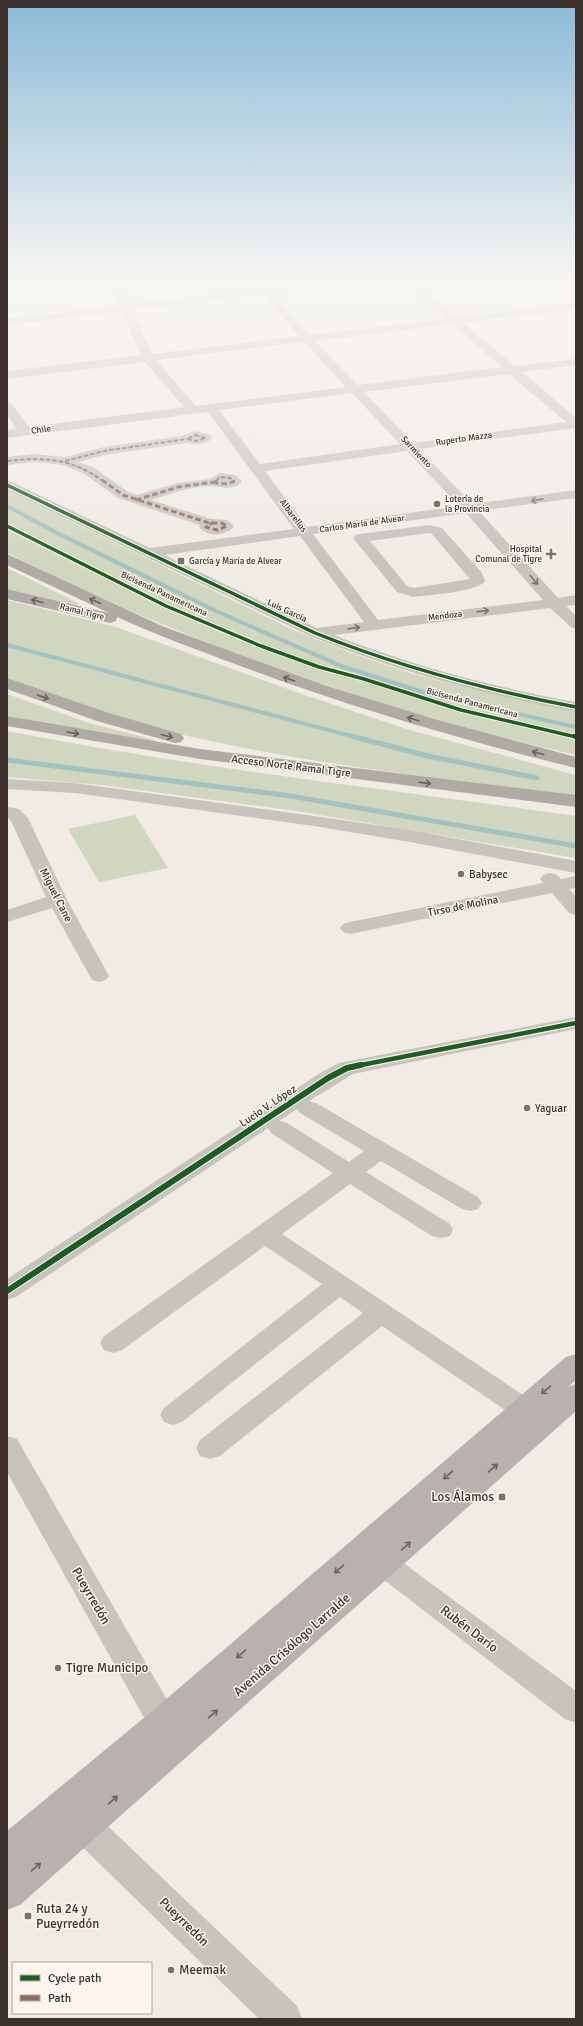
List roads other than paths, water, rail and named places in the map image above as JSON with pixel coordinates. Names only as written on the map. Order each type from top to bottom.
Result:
[{"type":"highway","points":[[7,559],[156,630],[268,671],[378,708],[576,763]]},
{"type":"highway","name":"Ramal Tigre","points":[[7,594],[156,630]]},
{"type":"highway","points":[[7,683],[103,717],[173,738],[239,753],[386,778]]},
{"type":"highway","name":"Acceso Norte Ramal Tigre","points":[[7,721],[185,752],[570,801]]},
{"type":"main road","name":"Avenida Crisólogo Larralde","points":[[7,1853],[173,1731],[534,1416],[576,1364]]},
{"type":"main road","name":"Avenida Crisólogo Larralde","points":[[534,1416],[576,1395]]},
{"type":"main road","name":"Avenida Crisólogo Larralde","points":[[7,1893],[83,1825],[173,1731]]},
{"type":"street","points":[[162,375],[193,410]]},
{"type":"street","name":"Sarmiento","points":[[341,375],[470,510],[554,603],[576,624]]},
{"type":"street","name":"Chile","points":[[7,434],[475,375]]},
{"type":"street","points":[[518,375],[576,424]]},
{"type":"street","points":[[7,406],[26,432]]},
{"type":"street","name":"Albarellos","points":[[211,408],[306,532],[374,625]]},
{"type":"street","name":"Ruperto Mazza","points":[[257,468],[576,424]]},
{"type":"street","points":[[7,461],[33,458],[69,459],[127,447],[187,439]]},
{"type":"street","points":[[7,457],[44,454],[69,459],[88,470],[114,490],[136,500],[209,523]]},
{"type":"street","points":[[136,500],[178,487],[215,482]]},
{"type":"street","name":"Luis García","points":[[7,485],[315,633],[355,650],[448,679],[576,707]]},
{"type":"street","name":"Carlos María de Alvear","points":[[148,553],[306,532],[393,527],[470,510],[576,494]]},
{"type":"street","points":[[393,527],[437,530],[477,576],[478,581],[471,584],[413,593],[406,592],[360,538],[393,527]]},
{"type":"street","name":"Mendoza","points":[[315,633],[576,600]]},
{"type":"street","points":[[7,784],[75,788],[205,805],[374,830],[530,857],[576,867]]},
{"type":"street","name":"Miguel Cane","points":[[10,812],[19,818],[57,900],[99,976]]},
{"type":"street","points":[[530,857],[576,909]]},
{"type":"street","name":"Tirso de Molina","points":[[350,928],[576,882]]},
{"type":"street","points":[[7,916],[57,900]]},
{"type":"street","name":"Lucio V. López","points":[[7,1291],[328,1078],[347,1068],[576,1023]]},
{"type":"street","points":[[308,1108],[470,1203]]},
{"type":"street","points":[[279,1128],[441,1230]]},
{"type":"street","points":[[113,1343],[381,1150]]},
{"type":"street","points":[[265,1234],[534,1416]]},
{"type":"street","points":[[173,1415],[339,1284]]},
{"type":"street","points":[[210,1448],[381,1312]]},
{"type":"street","name":"Pueyrredón","points":[[11,1463],[173,1731]]},
{"type":"street","name":"Rubén Darío","points":[[374,1557],[576,1709]]},
{"type":"street","name":"Pueyrredón","points":[[83,1825],[284,2019]]},
{"type":"waterway","points":[[7,506],[57,533],[218,612],[341,666],[432,695],[576,727]]},
{"type":"waterway","points":[[7,645],[355,737]]},
{"type":"waterway","points":[[351,736],[428,756],[537,778]]},
{"type":"waterway","points":[[7,760],[291,796],[576,846]]},
{"type":"place","name":"Lotería de la Provincia","points":[[437,504]]},
{"type":"place","name":"Hospital Comunal de Tigre","points":[[551,554]]},
{"type":"place","name":"García y María de Alvear","points":[[181,561]]},
{"type":"place","name":"Babysec","points":[[461,874]]},
{"type":"place","name":"Yaguar","points":[[527,1108]]},
{"type":"place","name":"Los Álamos","points":[[502,1497]]},
{"type":"place","name":"Tigre Municipo","points":[[58,1668]]},
{"type":"place","name":"Ruta 24 y Pueyrredón","points":[[28,1916]]},
{"type":"place","name":"Meemak","points":[[171,1970]]}]
